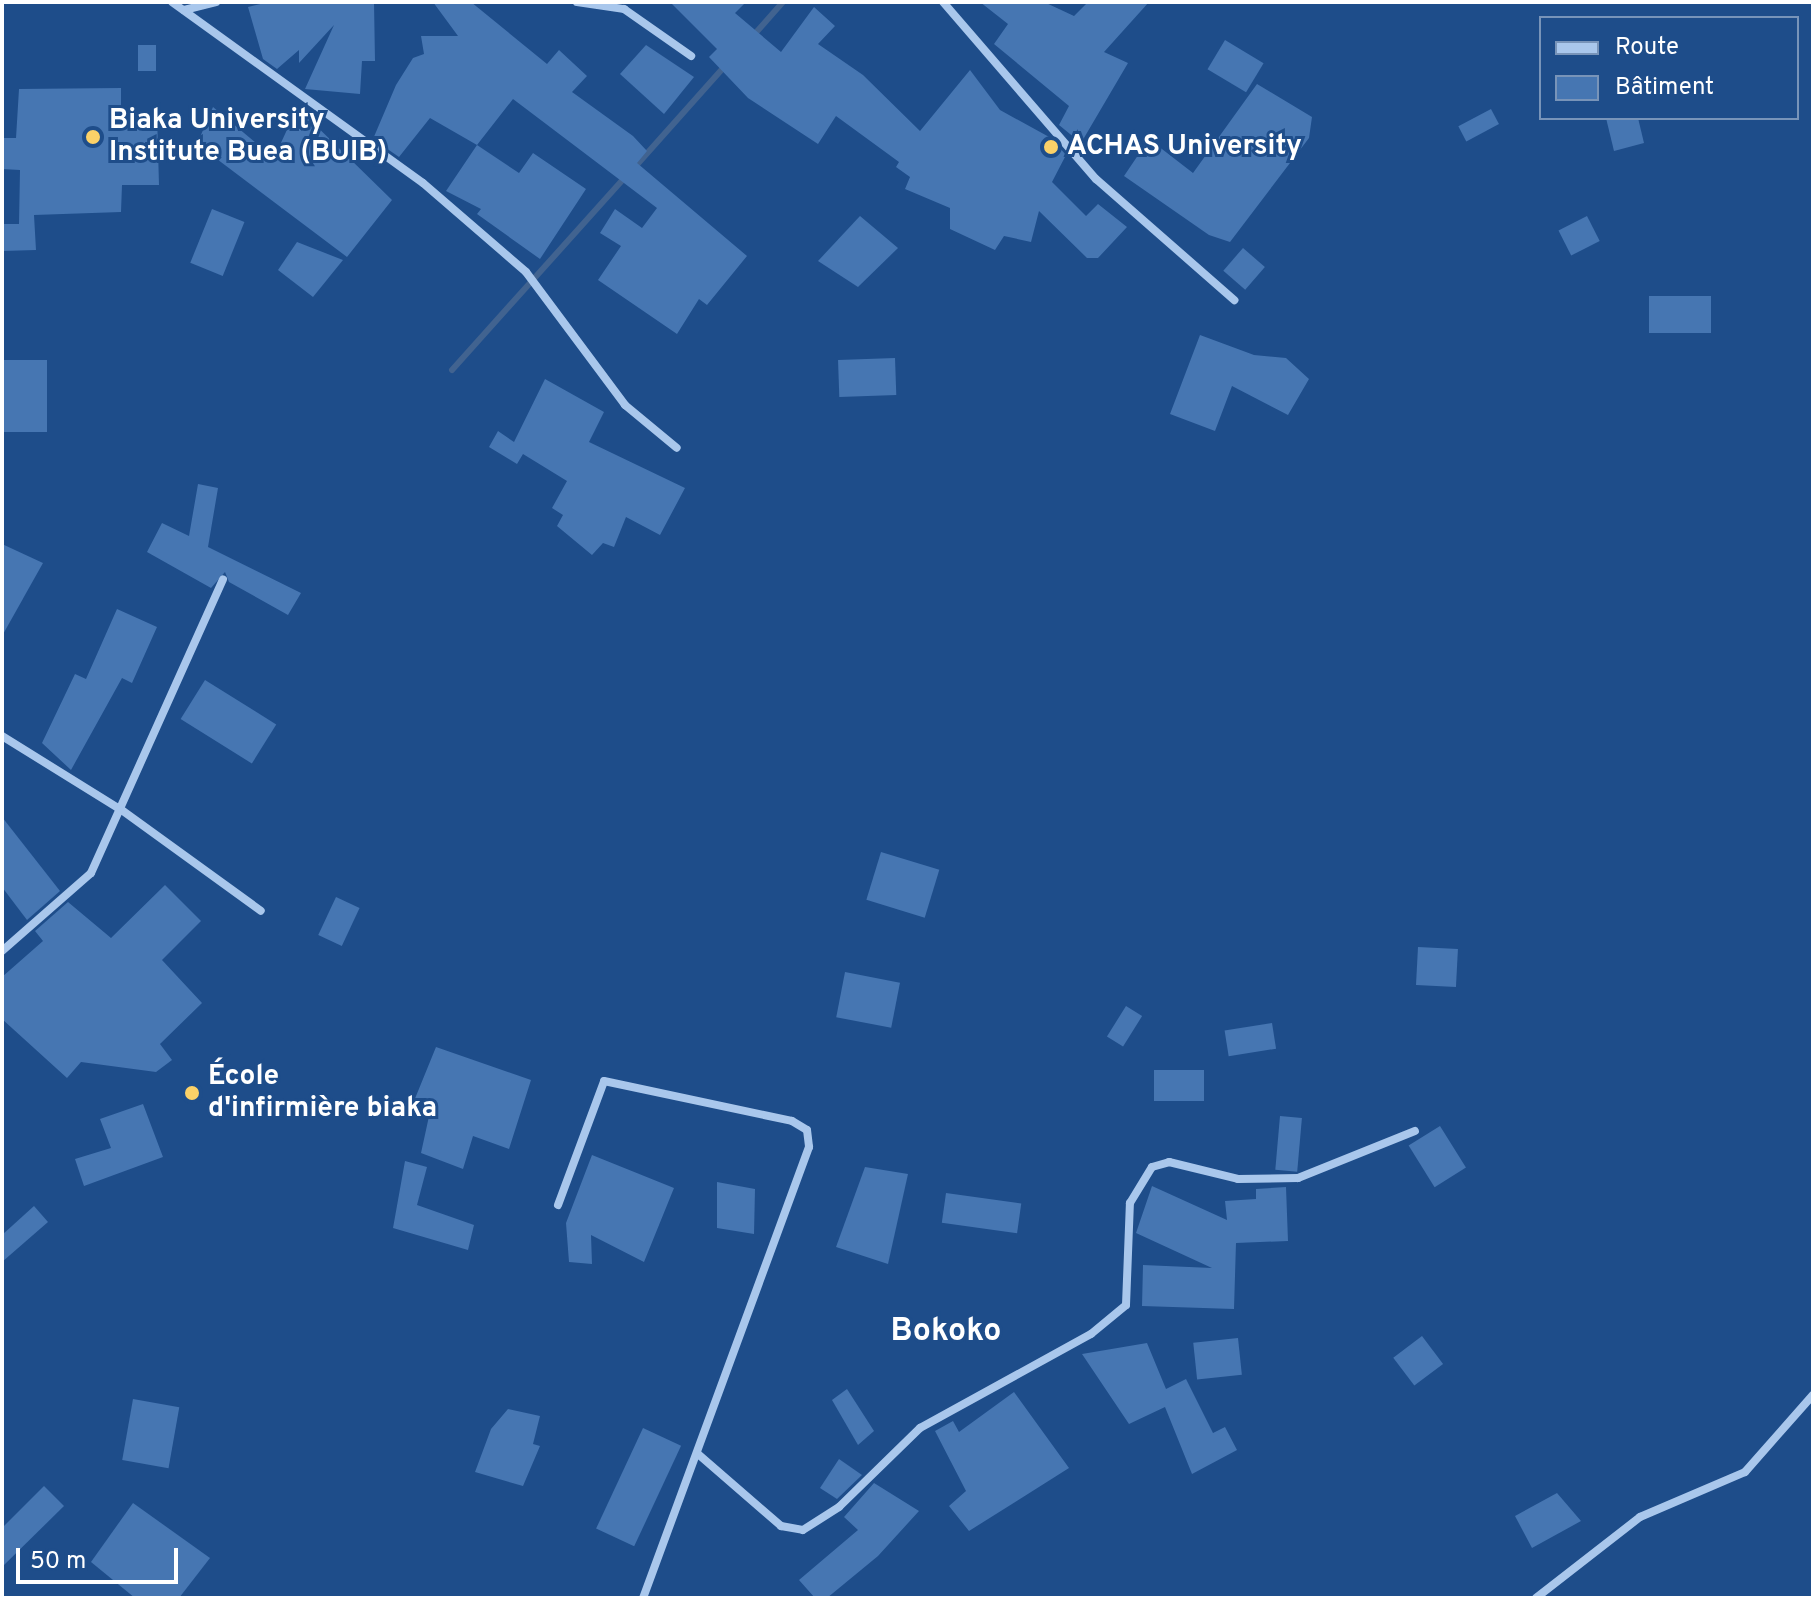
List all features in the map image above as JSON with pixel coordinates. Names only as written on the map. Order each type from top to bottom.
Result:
[{"type":"street","points":[[172,2],[423,183],[526,272],[625,405],[677,448]]},
{"type":"street","points":[[184,10],[216,2]]},
{"type":"street","points":[[577,2],[624,9],[691,56]]},
{"type":"street","points":[[943,2],[1096,179],[1234,300]]},
{"type":"street","points":[[2,951],[91,873],[123,811],[223,579]]},
{"type":"street","points":[[2,736],[123,811],[261,911]]},
{"type":"street","points":[[558,1205],[604,1081],[792,1121],[807,1130],[809,1147],[643,1598]]},
{"type":"street","points":[[698,1454],[781,1526],[803,1530],[839,1507],[920,1428],[1091,1334],[1126,1305],[1130,1203],[1152,1167],[1169,1162],[1238,1179],[1298,1178],[1415,1131]]},
{"type":"street","points":[[1536,1598],[1640,1517],[1745,1472],[1813,1395]]},
{"type":"building","points":[[269,2],[374,2],[375,61],[362,61],[360,94],[305,89],[334,25],[299,63],[299,50],[277,69],[263,59],[248,7]]},
{"type":"building","points":[[433,2],[471,2],[547,64],[559,50],[587,76],[572,92],[633,136],[647,151],[637,163],[747,256],[707,305],[699,299],[677,334],[598,280],[621,246],[600,233],[615,209],[642,228],[657,208],[513,99],[477,145],[430,118],[399,157],[373,139],[396,85],[413,58],[424,54],[421,36],[458,36]]},
{"type":"building","points":[[670,2],[746,2],[735,13],[781,52],[814,7],[835,26],[818,44],[863,75],[920,131],[970,70],[1000,110],[1051,138],[1066,155],[1052,182],[1086,216],[1098,204],[1127,227],[1098,258],[1087,258],[1039,211],[1031,242],[1004,236],[995,250],[950,229],[950,208],[905,189],[910,177],[896,167],[899,162],[836,116],[818,144],[748,98],[709,57],[717,49]]},
{"type":"building","points":[[980,2],[1044,2],[1074,16],[1088,2],[1149,2],[1104,52],[1128,63],[1081,143],[1059,125],[1069,106],[994,44],[1008,24]]},
{"type":"building","points":[[1225,40],[1264,63],[1246,92],[1207,69]]},
{"type":"building","points":[[138,45],[156,45],[156,71],[138,71]]},
{"type":"building","points":[[646,45],[694,77],[664,114],[620,74]]},
{"type":"building","points":[[1257,84],[1312,117],[1309,138],[1230,242],[1209,235],[1124,176],[1149,139],[1193,173]]},
{"type":"building","points":[[121,88],[121,115],[157,114],[159,185],[122,185],[121,212],[34,215],[36,250],[2,251],[2,224],[19,224],[20,170],[2,169],[2,138],[16,138],[19,89]]},
{"type":"building","points":[[213,107],[274,158],[291,121],[302,131],[301,111],[392,200],[347,257],[197,144]]},
{"type":"building","points":[[1491,109],[1499,124],[1466,141],[1458,126]]},
{"type":"building","points":[[1606,120],[1638,120],[1644,143],[1614,151]]},
{"type":"building","points":[[477,145],[519,173],[533,153],[586,189],[540,259],[477,214],[481,209],[446,191]]},
{"type":"building","points":[[212,209],[244,222],[223,276],[190,263]]},
{"type":"building","points":[[860,216],[898,248],[858,287],[818,261]]},
{"type":"building","points":[[1587,216],[1600,241],[1571,255],[1558,231]]},
{"type":"building","points":[[297,242],[343,260],[313,297],[278,270]]},
{"type":"building","points":[[1243,248],[1265,267],[1245,290],[1223,271]]},
{"type":"building","points":[[1649,296],[1711,296],[1711,333],[1649,333]]},
{"type":"building","points":[[1200,335],[1254,355],[1286,358],[1309,379],[1288,415],[1232,386],[1215,431],[1170,414]]},
{"type":"building","points":[[895,358],[896,395],[839,397],[838,360]]},
{"type":"building","points":[[2,360],[47,360],[47,432],[2,432]]},
{"type":"building","points":[[545,379],[604,412],[589,442],[685,488],[660,535],[626,517],[614,547],[603,543],[592,555],[557,526],[563,515],[552,508],[567,481],[523,454],[517,464],[489,447],[498,431],[514,442]]},
{"type":"building","points":[[198,484],[218,488],[208,547],[301,593],[288,615],[229,582],[225,572],[211,588],[147,552],[162,523],[189,536]]},
{"type":"building","points":[[2,544],[43,563],[2,636]]},
{"type":"building","points":[[117,609],[157,627],[132,683],[122,678],[71,770],[42,743],[75,674],[86,679]]},
{"type":"building","points":[[205,680],[276,725],[252,764],[181,719]]},
{"type":"building","points":[[2,817],[60,891],[27,920],[2,887]]},
{"type":"building","points":[[881,852],[939,870],[925,918],[866,900]]},
{"type":"building","points":[[165,885],[201,921],[162,960],[202,1003],[160,1044],[172,1060],[156,1072],[81,1062],[67,1078],[2,1019],[2,977],[43,941],[35,931],[68,902],[111,938]]},
{"type":"building","points":[[336,897],[360,908],[342,946],[318,935]]},
{"type":"building","points":[[1418,947],[1458,949],[1456,987],[1416,985]]},
{"type":"building","points":[[845,972],[900,983],[891,1028],[836,1017]]},
{"type":"building","points":[[1126,1006],[1142,1016],[1123,1047],[1107,1037]]},
{"type":"building","points":[[1272,1023],[1276,1049],[1229,1056],[1225,1031]]},
{"type":"building","points":[[436,1047],[531,1080],[509,1149],[473,1136],[463,1169],[421,1153],[431,1107],[414,1101]]},
{"type":"building","points":[[1154,1070],[1204,1070],[1204,1101],[1154,1101]]},
{"type":"building","points":[[143,1104],[163,1157],[84,1186],[75,1159],[111,1148],[100,1119]]},
{"type":"building","points":[[1280,1116],[1302,1118],[1297,1172],[1275,1170]]},
{"type":"building","points":[[1440,1126],[1466,1168],[1435,1187],[1409,1146]]},
{"type":"building","points":[[592,1155],[674,1188],[644,1262],[591,1235],[592,1264],[569,1262],[566,1223]]},
{"type":"building","points":[[405,1161],[427,1167],[417,1205],[474,1225],[468,1250],[393,1228]]},
{"type":"building","points":[[865,1167],[908,1174],[888,1264],[836,1247]]},
{"type":"building","points":[[717,1182],[755,1189],[754,1234],[717,1228]]},
{"type":"building","points":[[1152,1186],[1227,1220],[1225,1201],[1256,1199],[1256,1189],[1286,1187],[1288,1241],[1236,1243],[1234,1309],[1142,1306],[1143,1265],[1212,1268],[1136,1233]]},
{"type":"building","points":[[946,1193],[1021,1204],[1017,1233],[942,1223]]},
{"type":"building","points":[[34,1206],[48,1222],[2,1262],[2,1235]]},
{"type":"building","points":[[1422,1336],[1443,1364],[1414,1386],[1393,1358]]},
{"type":"building","points":[[1238,1338],[1242,1375],[1197,1380],[1193,1343]]},
{"type":"building","points":[[1147,1343],[1166,1389],[1186,1379],[1213,1433],[1225,1427],[1237,1450],[1192,1474],[1165,1407],[1129,1424],[1082,1354]]},
{"type":"building","points":[[847,1389],[874,1431],[858,1445],[832,1400]]},
{"type":"building","points":[[1014,1392],[1069,1468],[969,1531],[949,1506],[966,1491],[935,1431],[953,1421],[959,1432]]},
{"type":"building","points":[[133,1399],[179,1407],[169,1468],[122,1460]]},
{"type":"building","points":[[508,1409],[540,1416],[533,1444],[540,1446],[523,1486],[475,1472],[491,1429]]},
{"type":"building","points":[[643,1428],[681,1446],[634,1546],[596,1529]]},
{"type":"building","points":[[839,1459],[862,1475],[837,1499],[820,1488]]},
{"type":"building","points":[[874,1483],[919,1511],[878,1556],[827,1598],[815,1598],[799,1580],[858,1530],[844,1517]]},
{"type":"building","points":[[44,1486],[64,1506],[2,1567],[2,1528]]},
{"type":"building","points":[[1557,1493],[1581,1521],[1532,1548],[1515,1516]]},
{"type":"building","points":[[133,1503],[210,1558],[179,1598],[135,1598],[91,1562]]},
{"type":"waterway","points":[[752,37],[783,2]]},
{"type":"waterway","points":[[634,168],[725,66]]},
{"type":"waterway","points":[[452,370],[626,176]]},
{"type":"place","name":"Biaka University Institute Buea (BUIB)","points":[[93,137]]},
{"type":"place","name":"ACHAS University","points":[[1051,147]]},
{"type":"place","name":"École d'infirmière biaka","points":[[192,1093]]},
{"type":"district","name":"Bokoko","points":[[946,1332]]}]
